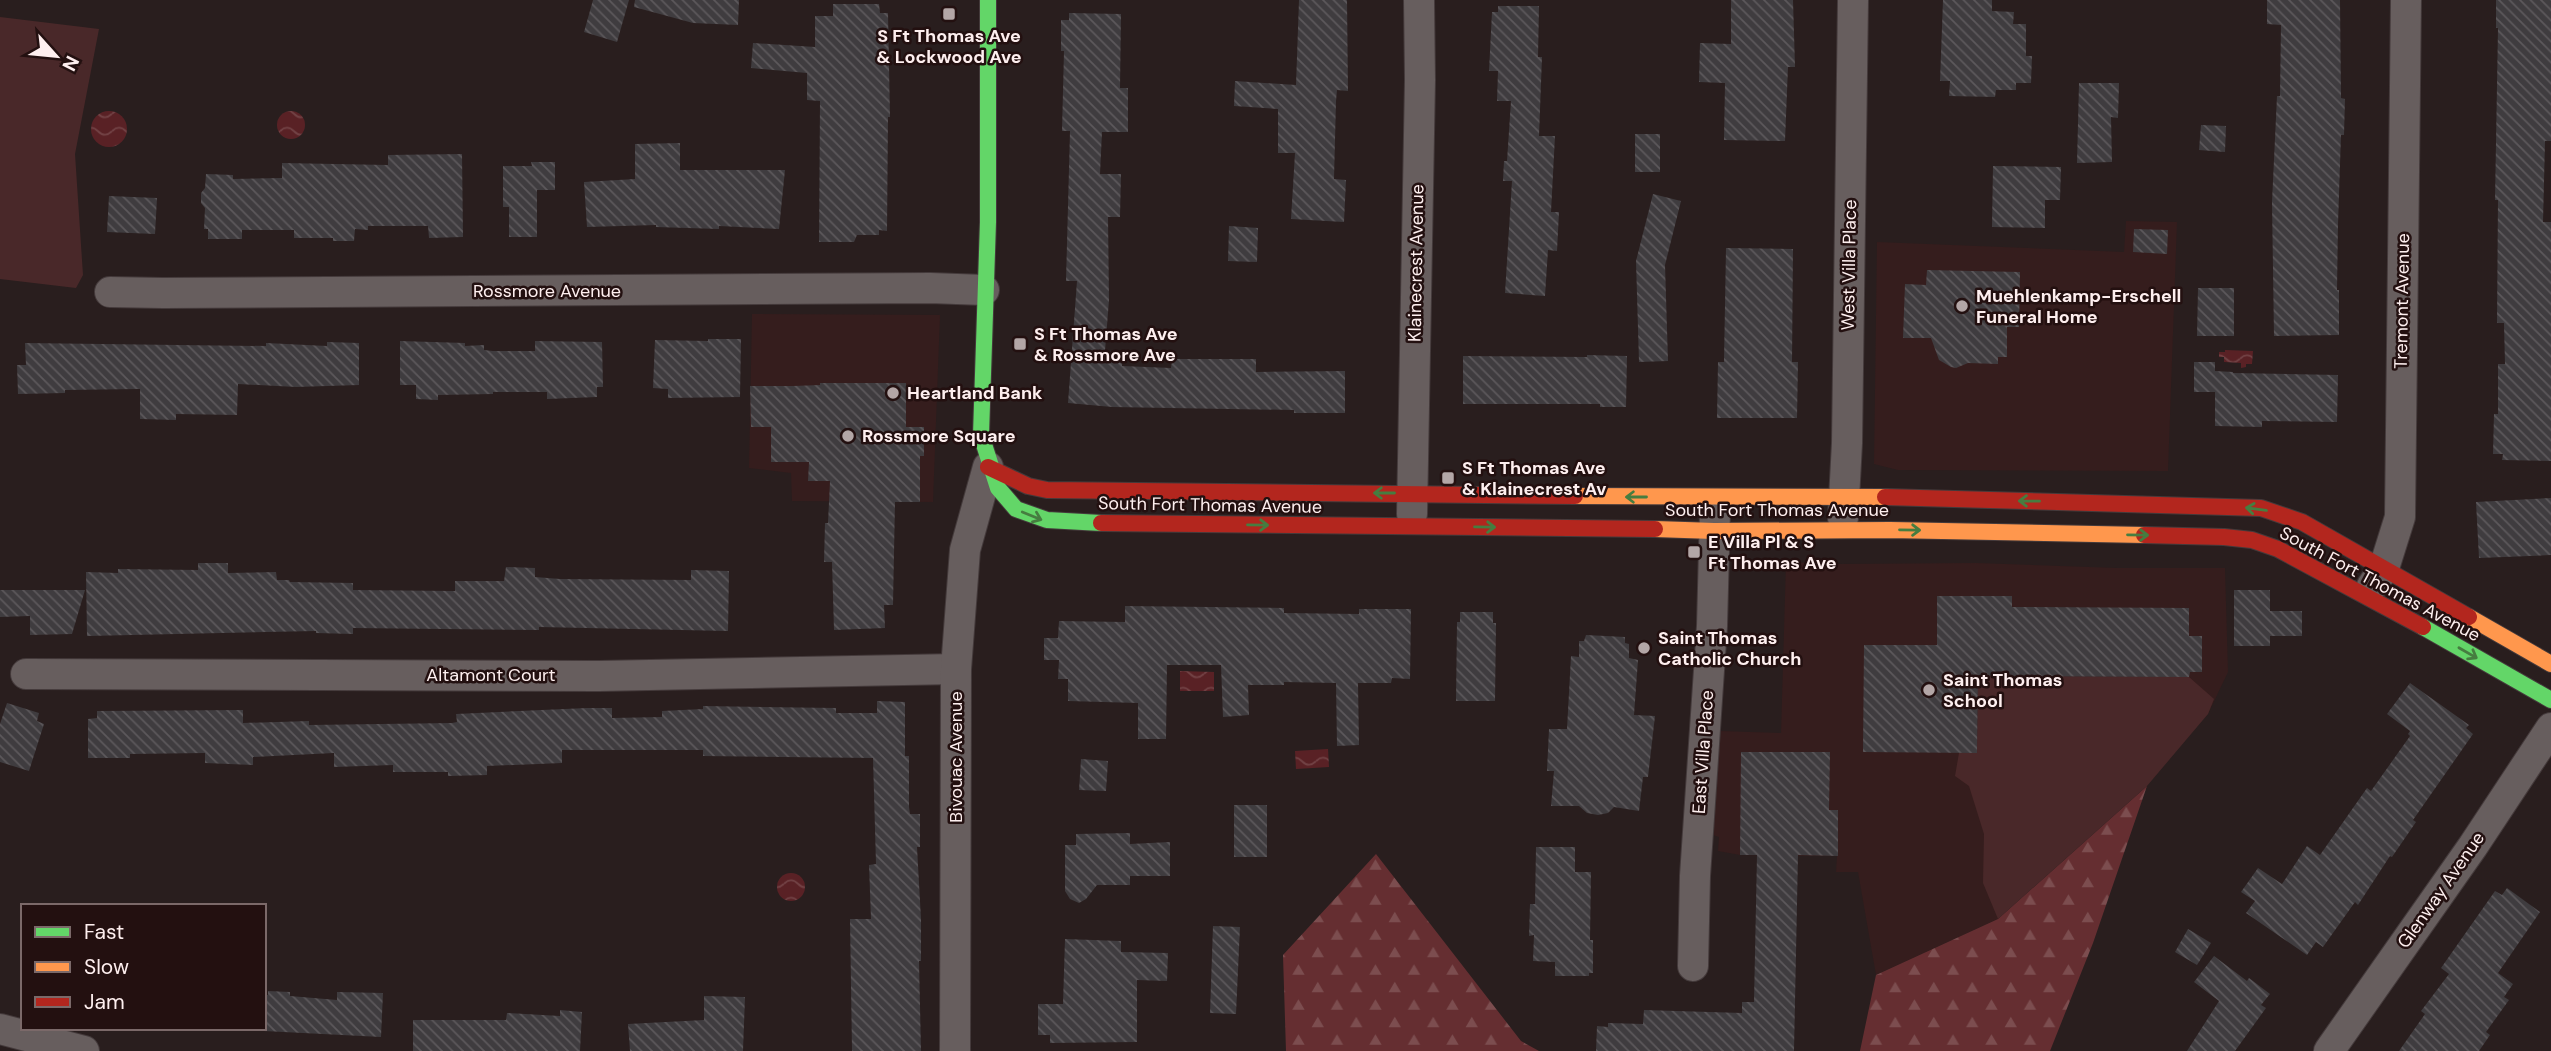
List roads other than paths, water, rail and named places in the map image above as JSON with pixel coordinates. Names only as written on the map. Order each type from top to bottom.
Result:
[{"type":"main road","name":"South Fort Thomas Avenue","points":[[988,0],[988,222],[981,435],[988,467],[1001,496],[1015,509],[1041,521],[1714,531],[1842,529],[2224,537],[2252,540],[2278,548],[2366,595],[2551,700]]},
{"type":"main road","name":"South Fort Thomas Avenue","points":[[988,467],[1028,486],[1047,490],[1844,497],[2261,508],[2302,522],[2551,664]]},
{"type":"street","name":"Klainecrest Avenue","points":[[1412,527],[1419,0]]},
{"type":"street","name":"West Villa Place","points":[[1842,529],[1847,443],[1853,0]]},
{"type":"street","name":"Tremont Avenue","points":[[2366,595],[2384,568],[2400,517],[2406,0]]},
{"type":"street","name":"Rossmore Avenue","points":[[110,292],[917,288],[985,290]]},
{"type":"street","name":"Bivouac Avenue","points":[[955,1051],[956,669],[965,550],[988,467]]},
{"type":"street","name":"East Villa Place","points":[[1693,966],[1695,876],[1712,626],[1716,497]]},
{"type":"street","name":"Altamont Court","points":[[26,674],[599,676],[956,669]]},
{"type":"street","name":"Glenway Avenue","points":[[2329,1051],[2473,846],[2551,728]]},
{"type":"street","points":[[0,1028],[84,1051]]},
{"type":"water","points":[[109,111],[122,116],[127,129],[122,142],[109,147],[96,142],[91,129],[96,116]]},
{"type":"water","points":[[291,111],[301,115],[305,125],[301,135],[291,139],[281,135],[277,125],[281,115]]},
{"type":"water","points":[[2253,351],[2252,364],[2241,368],[2241,363],[2224,362],[2224,357],[2219,357],[2219,352]]},
{"type":"water","points":[[1180,671],[1214,672],[1214,691],[1180,691]]},
{"type":"water","points":[[1328,749],[1329,767],[1296,769],[1295,751]]},
{"type":"water","points":[[791,873],[801,877],[805,887],[801,897],[791,901],[781,897],[777,887],[781,877]]},
{"type":"place","name":"S Ft Thomas Ave & Lockwood Ave","points":[[949,14]]},
{"type":"place","name":"Muehlenkamp-Erschell Funeral Home","points":[[1962,306]]},
{"type":"place","name":"S Ft Thomas Ave & Rossmore Ave","points":[[1020,344]]},
{"type":"place","name":"Heartland Bank","points":[[893,393]]},
{"type":"place","name":"Rossmore Square","points":[[848,436]]},
{"type":"place","name":"S Ft Thomas Ave & Klainecrest Av","points":[[1448,478]]},
{"type":"place","name":"E Villa Pl & S Ft Thomas Ave","points":[[1694,552]]},
{"type":"place","name":"Saint Thomas Catholic Church","points":[[1644,648]]},
{"type":"place","name":"Saint Thomas School","points":[[1929,690]]}]
